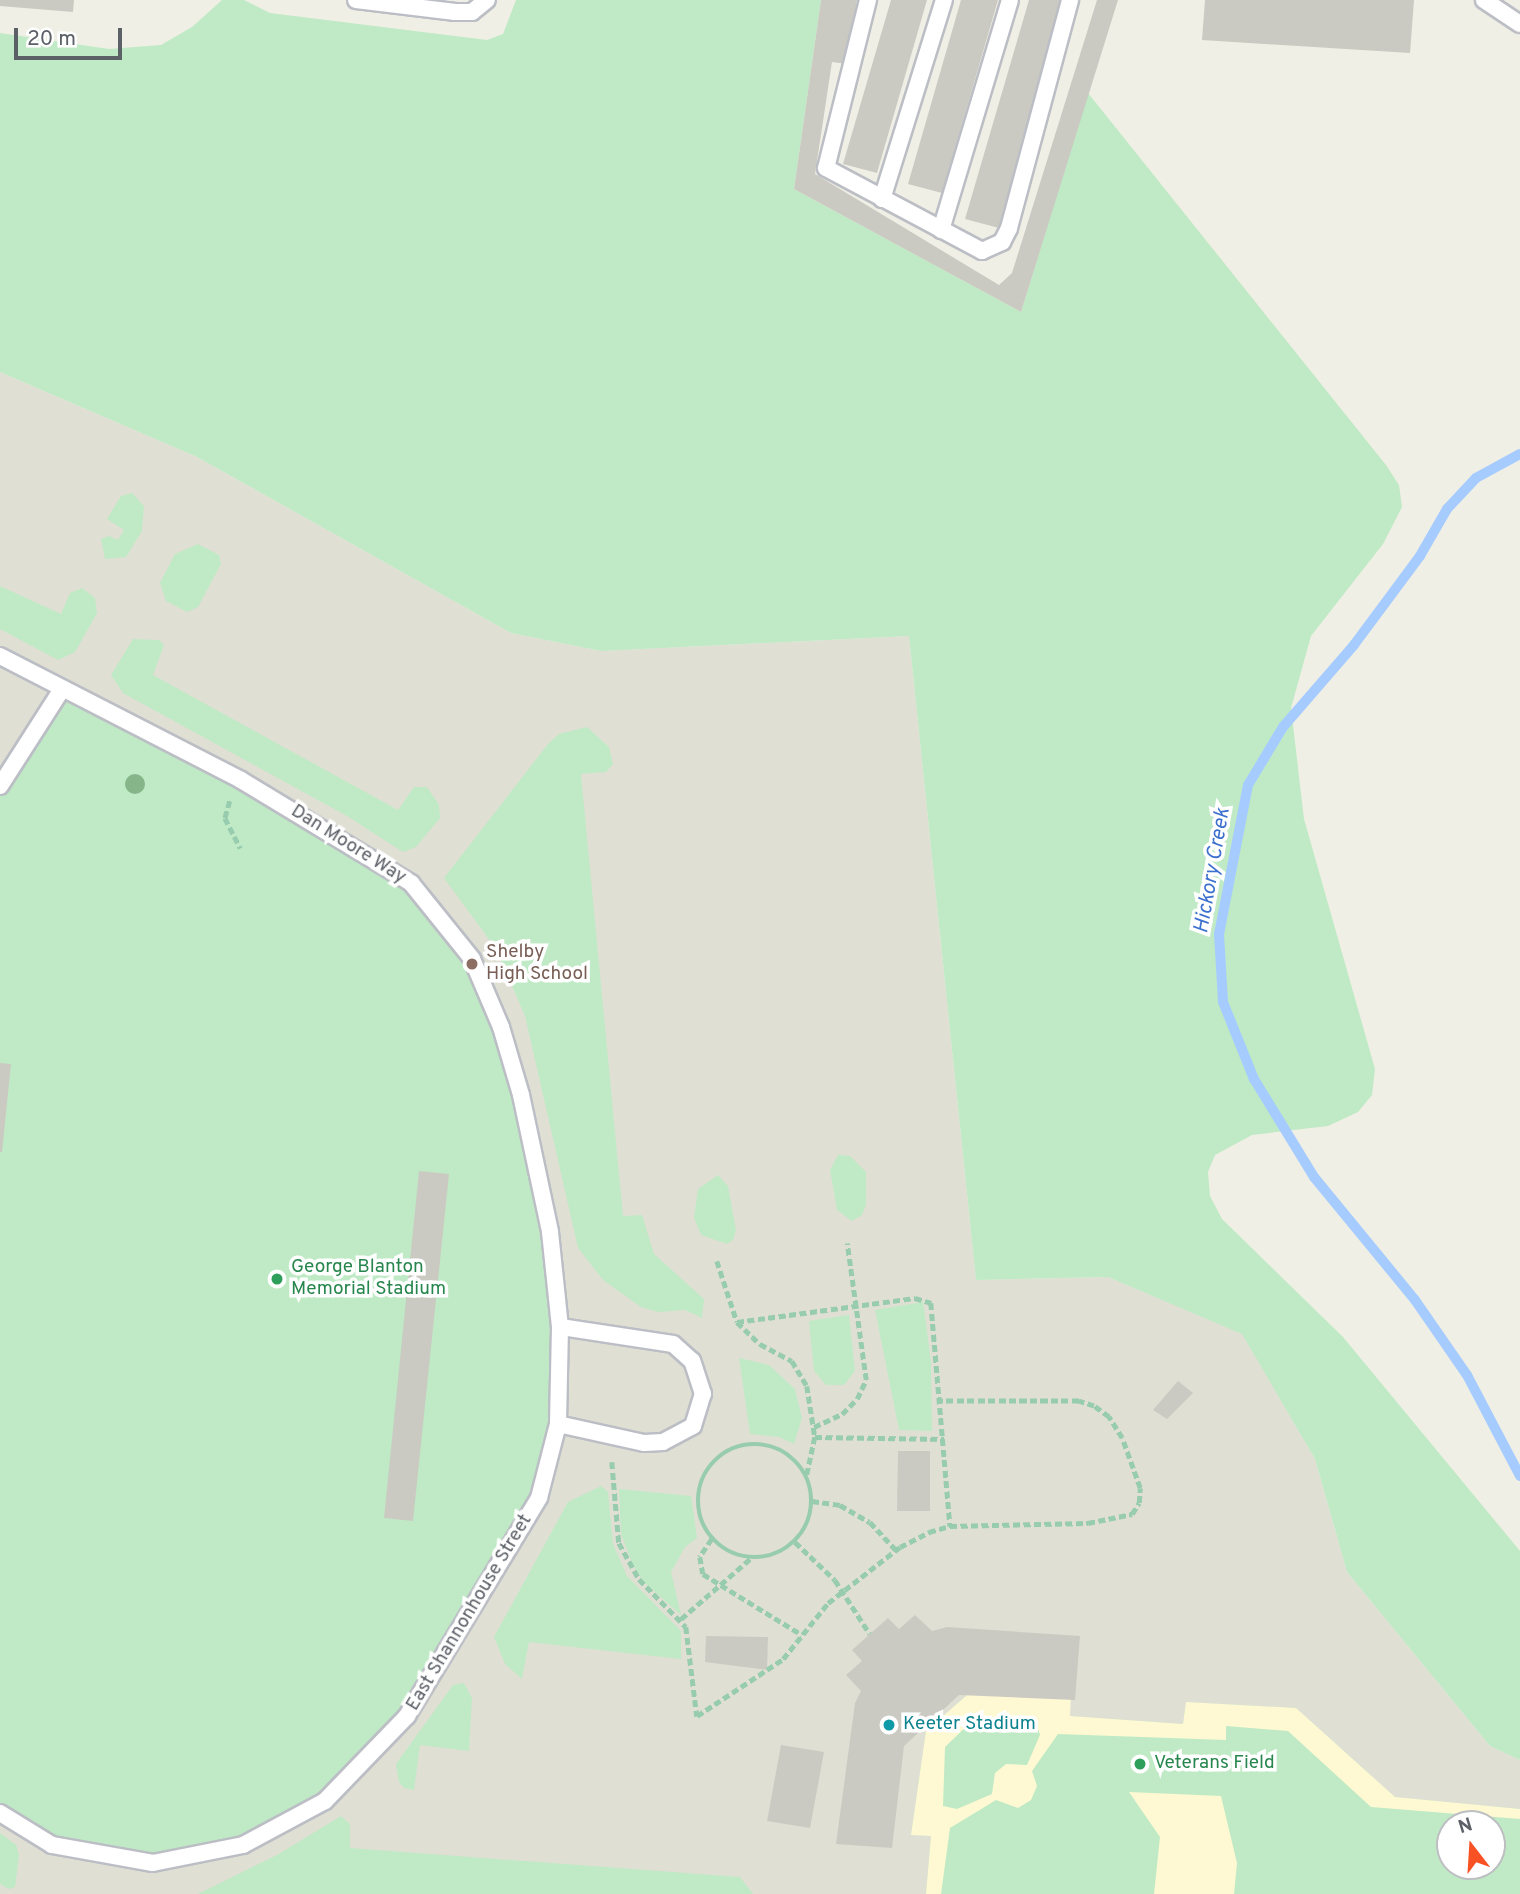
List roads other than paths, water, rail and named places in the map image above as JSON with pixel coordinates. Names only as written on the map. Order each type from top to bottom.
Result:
[{"type":"lane","points":[[356,0],[455,12],[472,12],[487,0]]},
{"type":"lane","points":[[868,0],[825,162],[831,173],[982,251],[1002,242],[1070,0]]},
{"type":"lane","points":[[882,199],[944,0]]},
{"type":"lane","points":[[941,230],[1010,0]]},
{"type":"lane","points":[[1483,0],[1520,24]]},
{"type":"lane","name":"Dan Moore Way","points":[[0,656],[241,780],[411,883],[472,959],[501,1027],[521,1095],[550,1232],[560,1327],[558,1424]]},
{"type":"lane","points":[[0,786],[62,690]]},
{"type":"lane","points":[[558,1424],[610,1437],[663,1442],[693,1426],[703,1394],[700,1376],[685,1351],[673,1344],[560,1327]]},
{"type":"lane","name":"East Shannonhouse Street","points":[[0,1813],[52,1845],[153,1863],[243,1845],[325,1801],[407,1716],[465,1625],[539,1499],[558,1424]]},
{"type":"waterway","name":"Hickory Creek","points":[[1520,454],[1476,478],[1447,509],[1420,556],[1354,645],[1283,727],[1248,785],[1219,934],[1223,1002],[1254,1079],[1314,1177],[1415,1300],[1467,1375],[1520,1476]]},
{"type":"place","name":"Shelby High School","points":[[472,964]]},
{"type":"place","name":"George Blanton Memorial Stadium","points":[[277,1279]]},
{"type":"place","name":"Keeter Stadium","points":[[889,1725]]},
{"type":"place","name":"Veterans Field","points":[[1140,1764]]}]
